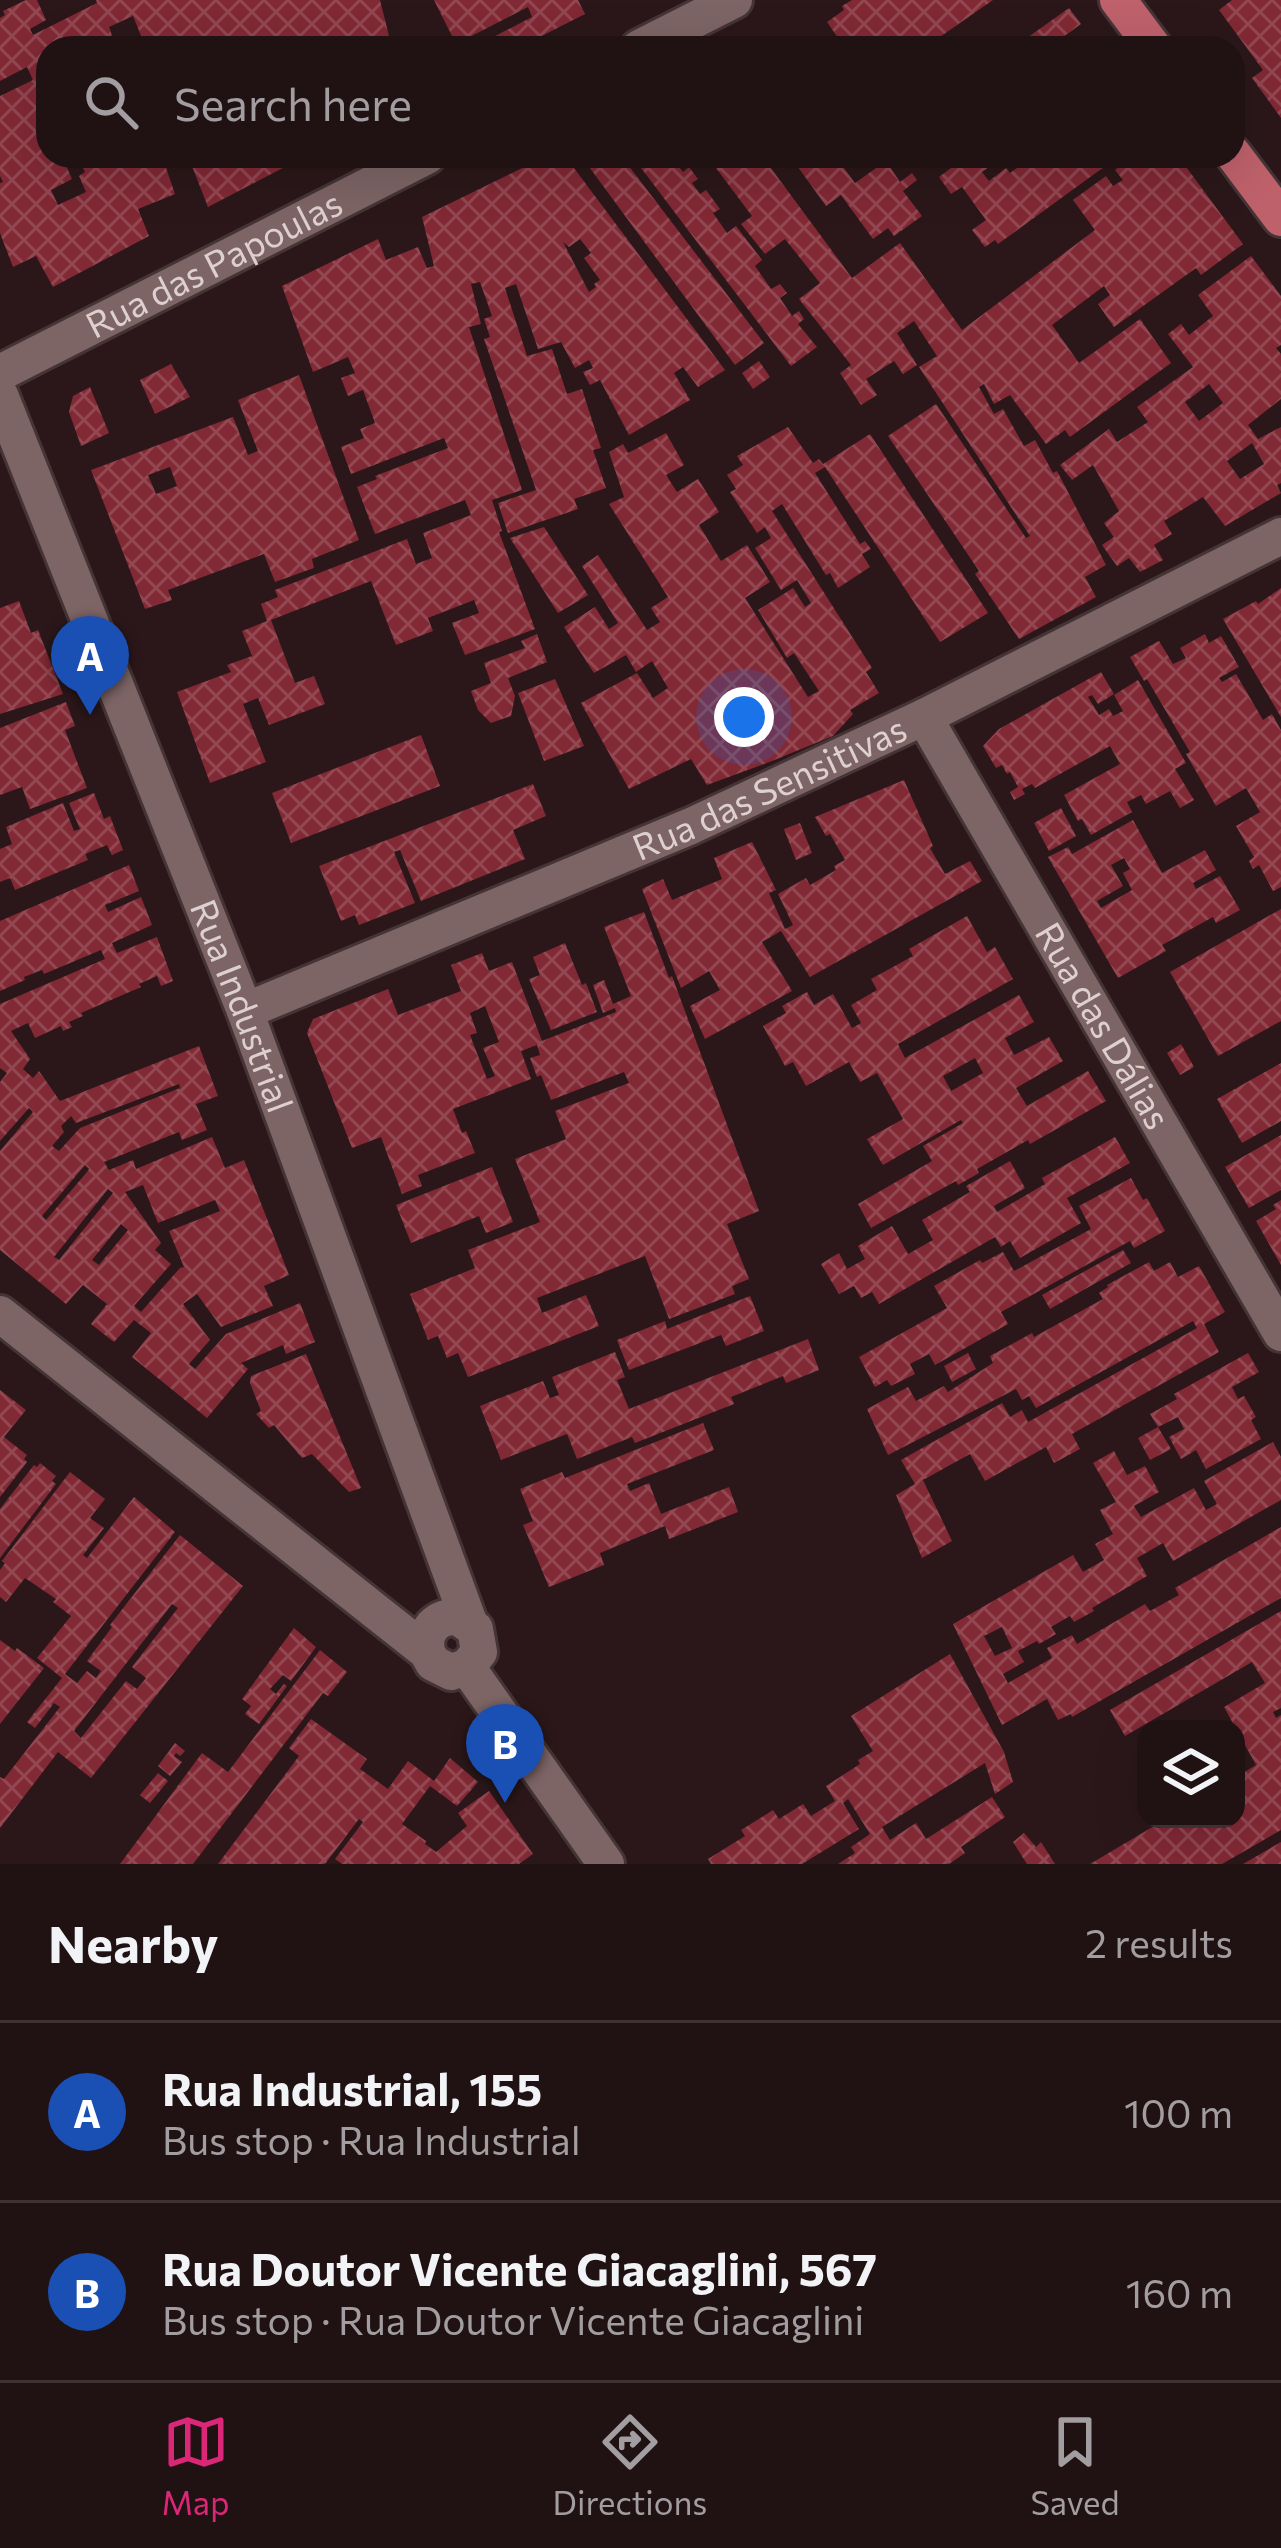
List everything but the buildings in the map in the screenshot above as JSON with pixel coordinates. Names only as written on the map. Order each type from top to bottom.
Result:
[{"type":"main road","points":[[1118,0],[1145,36]]},
{"type":"main road","points":[[1244,168],[1281,218]]},
{"type":"street","points":[[663,36],[734,0]]},
{"type":"street","name":"Rua das Papoulas","points":[[0,373],[403,168]]},
{"type":"street","name":"Rua Industrial","points":[[0,394],[245,1011],[469,1622]]},
{"type":"street","name":"Rua das Sensitivas","points":[[245,1011],[691,826],[923,717],[1281,536]]},
{"type":"street","name":"Rua das Dálias","points":[[923,717],[1281,1333]]},
{"type":"street","points":[[0,1314],[427,1652]]},
{"type":"street","points":[[458,1616],[469,1622],[476,1629],[476,1659],[451,1672],[433,1663],[424,1641],[436,1622],[458,1616]]},
{"type":"street","points":[[467,1666],[606,1864]]},
{"type":"place","name":"Rua Industrial, 155","points":[[90,715]]},
{"type":"place","name":"Rua Doutor Vicente Giacaglini, 567","points":[[505,1803]]}]
